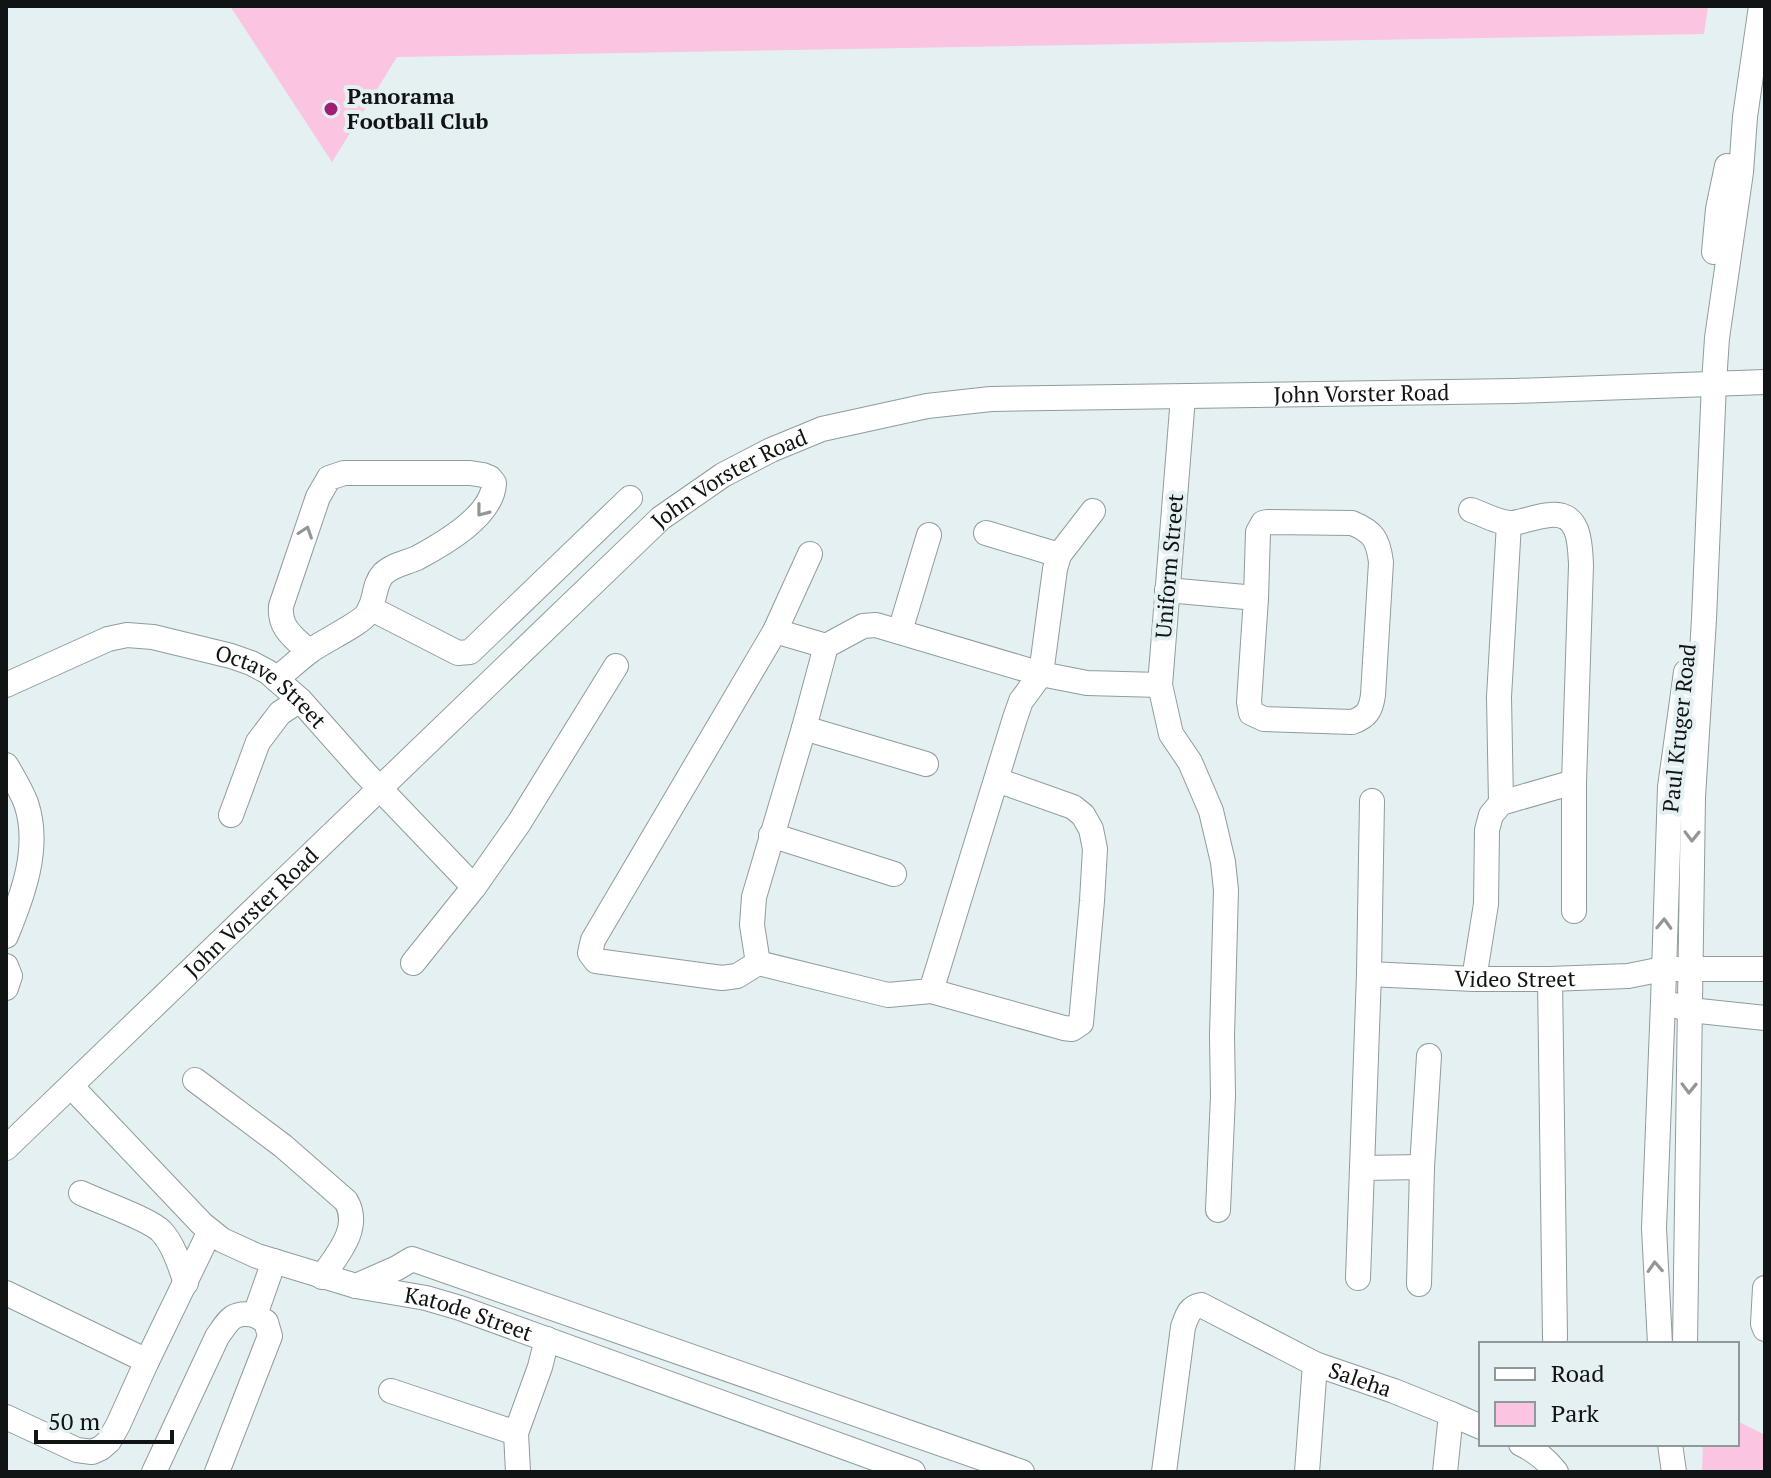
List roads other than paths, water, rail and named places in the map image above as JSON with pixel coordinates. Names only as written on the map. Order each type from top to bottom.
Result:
[{"type":"street","name":"Paul Kruger Road","points":[[1660,1342],[1654,1228],[1670,787],[1686,677],[1708,383],[1741,172],[1745,117],[1761,6]]},
{"type":"street","name":"John Vorster Road","points":[[6,1148],[661,518],[714,480],[771,450],[822,429],[938,405],[991,399],[1500,392],[1765,382]]},
{"type":"street","name":"Paul Kruger Road","points":[[1685,1342],[1693,797],[1704,619],[1708,383]]},
{"type":"street","name":"Uniform Street","points":[[1183,397],[1160,685],[1171,734],[1190,762],[1211,811],[1223,862],[1226,890],[1218,1210]]},
{"type":"street","points":[[276,679],[309,652],[367,614],[381,576],[390,568],[416,558],[474,521],[494,492],[494,483],[490,478],[470,473],[344,473],[329,478],[318,497],[281,606],[280,617],[284,627],[309,652]]},
{"type":"street","points":[[370,608],[458,653],[470,652],[630,498]]},
{"type":"street","points":[[1471,510],[1509,523],[1559,515],[1575,525],[1579,536],[1574,911]]},
{"type":"street","points":[[931,991],[1021,701],[1041,674],[1059,555],[1093,511]]},
{"type":"street","points":[[1263,523],[1352,523],[1364,527],[1372,535],[1378,544],[1381,562],[1373,695],[1367,715],[1352,722],[1264,719],[1251,713],[1249,702],[1256,598],[1258,532],[1263,523]]},
{"type":"street","points":[[1501,803],[1499,697],[1509,523]]},
{"type":"street","points":[[986,533],[1059,555]]},
{"type":"street","points":[[900,631],[929,535]]},
{"type":"street","points":[[810,554],[775,631],[593,940],[590,953],[596,961],[722,978],[737,976],[758,963],[888,995],[931,991],[1064,1028],[1077,1027],[1082,1018],[1095,849],[1091,829],[1083,815],[1073,807],[997,780]]},
{"type":"street","points":[[1167,590],[1256,598]]},
{"type":"street","points":[[775,631],[826,646],[863,626],[876,625],[1041,674],[1087,683],[1160,685]]},
{"type":"street","name":"Octave Street","points":[[6,685],[108,639],[127,635],[153,637],[231,656],[258,666],[300,700],[474,887]]},
{"type":"street","points":[[758,963],[752,911],[826,646]]},
{"type":"street","points":[[413,963],[474,887],[519,823],[616,666]]},
{"type":"street","points":[[231,815],[258,742],[280,713],[300,700]]},
{"type":"street","points":[[804,728],[926,764]]},
{"type":"street","points":[[6,765],[24,798],[31,833],[26,880],[6,936]]},
{"type":"street","points":[[1474,979],[1486,904],[1487,830],[1491,815],[1501,803],[1574,782]]},
{"type":"street","points":[[1358,1278],[1372,801]]},
{"type":"street","points":[[771,835],[894,874]]},
{"type":"street","points":[[6,966],[10,976],[6,988]]},
{"type":"street","name":"Video Street","points":[[1369,974],[1550,979],[1628,976],[1663,969],[1765,969]]},
{"type":"street","points":[[1628,976],[1663,1002],[1690,1010],[1765,1018]]},
{"type":"street","points":[[1550,979],[1555,1338]]},
{"type":"street","points":[[1419,1284],[1429,1056]]},
{"type":"street","points":[[195,1080],[283,1146],[346,1201],[352,1211],[351,1226],[345,1242],[322,1277]]},
{"type":"street","name":"Katode Street","points":[[71,1086],[222,1240],[322,1277],[442,1302],[913,1472]]},
{"type":"street","points":[[1362,1168],[1422,1167]]},
{"type":"street","points":[[81,1193],[152,1224],[162,1232],[186,1283]]},
{"type":"street","points":[[6,1417],[77,1450],[92,1452],[109,1441],[210,1231]]},
{"type":"street","points":[[356,1286],[412,1259],[973,1464],[1022,1472]]},
{"type":"street","points":[[255,1315],[274,1261]]},
{"type":"street","points":[[1765,1288],[1765,1329]]},
{"type":"street","points":[[6,1293],[147,1361]]},
{"type":"street","points":[[1164,1472],[1183,1327],[1194,1306],[1201,1305],[1315,1364]]},
{"type":"street","points":[[154,1472],[217,1337],[237,1314],[255,1315],[266,1322],[270,1336],[217,1472]]},
{"type":"street","points":[[518,1472],[516,1433],[547,1339]]},
{"type":"street","name":"Saleha","points":[[1307,1472],[1315,1364],[1394,1391],[1479,1426]]},
{"type":"street","points":[[391,1391],[516,1433]]},
{"type":"street","points":[[1445,1472],[1451,1414]]},
{"type":"street","points":[[1525,1446],[1547,1461],[1556,1472]]},
{"type":"street","points":[[1670,1446],[1674,1472]]},
{"type":"street","points":[[1680,1472],[1681,1446]]},
{"type":"place","name":"Panorama Football Club","points":[[331,109]]}]
